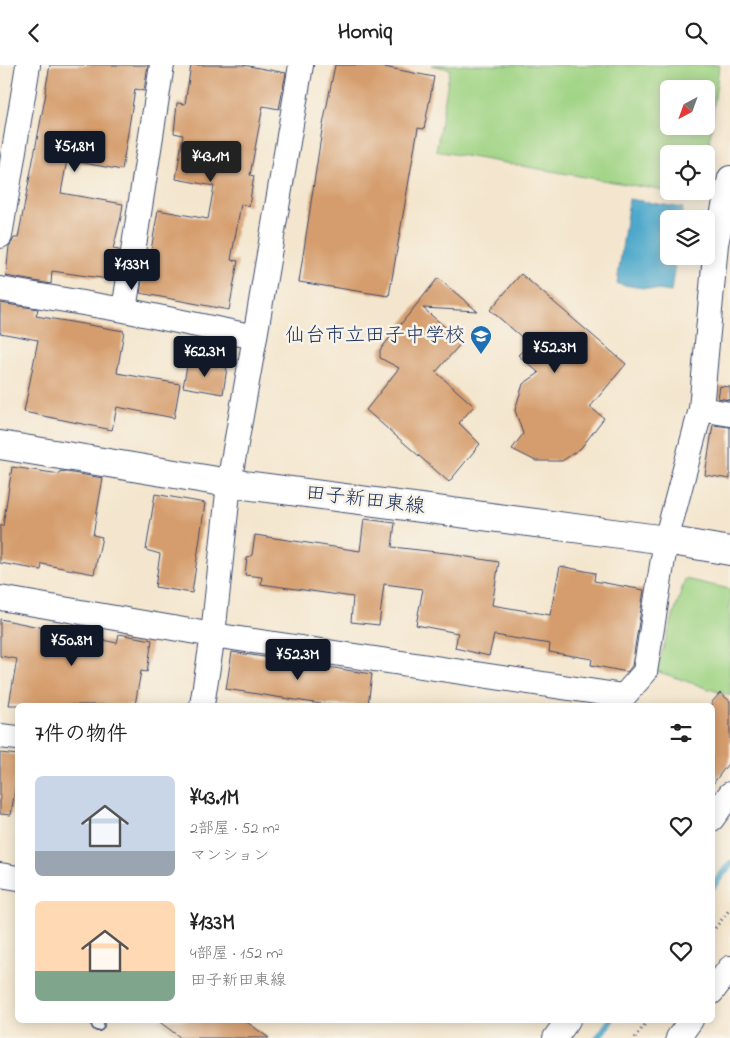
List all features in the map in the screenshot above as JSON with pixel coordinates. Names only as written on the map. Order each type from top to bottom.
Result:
[{"type":"street","points":[[0,236],[28,65]]},
{"type":"street","points":[[124,309],[162,65]]},
{"type":"street","points":[[202,703],[213,635],[229,483],[300,65]]},
{"type":"street","points":[[0,598],[213,635],[619,701],[645,671],[666,540],[701,409],[716,244],[730,178]]},
{"type":"street","points":[[0,289],[124,309],[255,337]]},
{"type":"street","points":[[701,409],[730,414]]},
{"type":"street","name":"田子新田東線","points":[[0,445],[229,483],[666,540],[730,551]]},
{"type":"street","points":[[0,735],[15,738]]},
{"type":"street","points":[[715,815],[730,794]]},
{"type":"street","points":[[0,875],[15,878]]},
{"type":"street","points":[[715,988],[730,968]]},
{"type":"street","points":[[555,1038],[566,1023]]},
{"type":"street","points":[[678,1038],[690,1023]]},
{"type":"path","points":[[715,928],[730,909]]},
{"type":"path","points":[[635,1038],[646,1023]]},
{"type":"green space","points":[[431,65],[719,65],[715,98],[715,80],[660,80],[660,135],[710,135],[709,145],[660,145],[660,190],[436,151],[450,69]]},
{"type":"green space","points":[[685,579],[730,589],[730,696],[656,671]]},
{"type":"water","points":[[629,199],[683,208],[683,210],[660,210],[660,265],[675,265],[671,292],[617,284]]},
{"type":"building","points":[[50,65],[148,65],[144,91],[135,89],[122,170],[67,160],[61,193],[123,204],[113,249],[119,250],[115,280],[52,271],[51,284],[6,276],[9,246],[14,238],[18,238]]},
{"type":"building","points":[[191,65],[243,65],[286,73],[279,109],[263,106],[250,175],[254,176],[249,206],[241,204],[231,260],[238,261],[229,310],[140,293],[146,255],[150,256],[158,210],[208,219],[214,186],[176,179],[183,135],[174,133],[177,103],[185,104]]},
{"type":"building","points":[[335,65],[374,65],[434,77],[424,129],[418,128],[389,296],[299,282],[322,130]]},
{"type":"building","points":[[521,274],[626,364],[590,407],[604,418],[581,448],[562,461],[536,461],[512,449],[523,434],[515,410],[523,384],[539,373],[518,355],[530,344],[490,310]]},
{"type":"building","points":[[438,278],[477,311],[423,308],[462,342],[436,372],[474,406],[459,423],[480,444],[449,482],[366,410],[399,368],[380,358],[380,350]]},
{"type":"building","points":[[0,303],[38,309],[36,316],[124,331],[117,373],[180,384],[174,418],[117,407],[112,430],[24,412],[38,340],[0,333]]},
{"type":"building","points":[[188,361],[227,368],[223,394],[183,387]]},
{"type":"building","points":[[720,386],[730,387],[730,400],[718,398]]},
{"type":"building","points":[[713,425],[730,427],[730,479],[705,475]]},
{"type":"building","points":[[12,467],[60,474],[60,471],[103,478],[93,535],[102,537],[94,574],[42,564],[41,570],[0,563],[0,526],[3,526]]},
{"type":"building","points":[[155,494],[205,503],[192,593],[155,587],[160,554],[146,550]]},
{"type":"building","points":[[364,519],[395,523],[392,547],[455,554],[499,562],[492,605],[550,615],[560,566],[595,573],[594,581],[644,590],[632,666],[627,672],[591,665],[592,659],[549,652],[550,644],[494,635],[489,656],[455,648],[458,633],[416,625],[423,589],[384,584],[379,625],[351,622],[353,597],[261,584],[262,577],[245,575],[247,558],[252,555],[255,535],[360,551]]},
{"type":"building","points":[[0,619],[117,643],[119,634],[152,640],[147,672],[141,671],[135,703],[15,703],[15,705],[9,705],[17,659],[0,656]]},
{"type":"building","points":[[232,652],[372,674],[368,703],[314,703],[226,689]]},
{"type":"building","points":[[720,693],[730,701],[730,761],[715,781],[715,703],[712,702]]},
{"type":"building","points":[[0,753],[15,755],[15,789],[11,815],[0,814]]},
{"type":"building","points":[[161,1023],[248,1023],[269,1038],[181,1038]]},
{"type":"waterway","points":[[715,883],[730,864]]},
{"type":"waterway","points":[[598,1038],[609,1023]]},
{"type":"place","name":"仙台市立田子中学校","points":[[481,355]]}]
